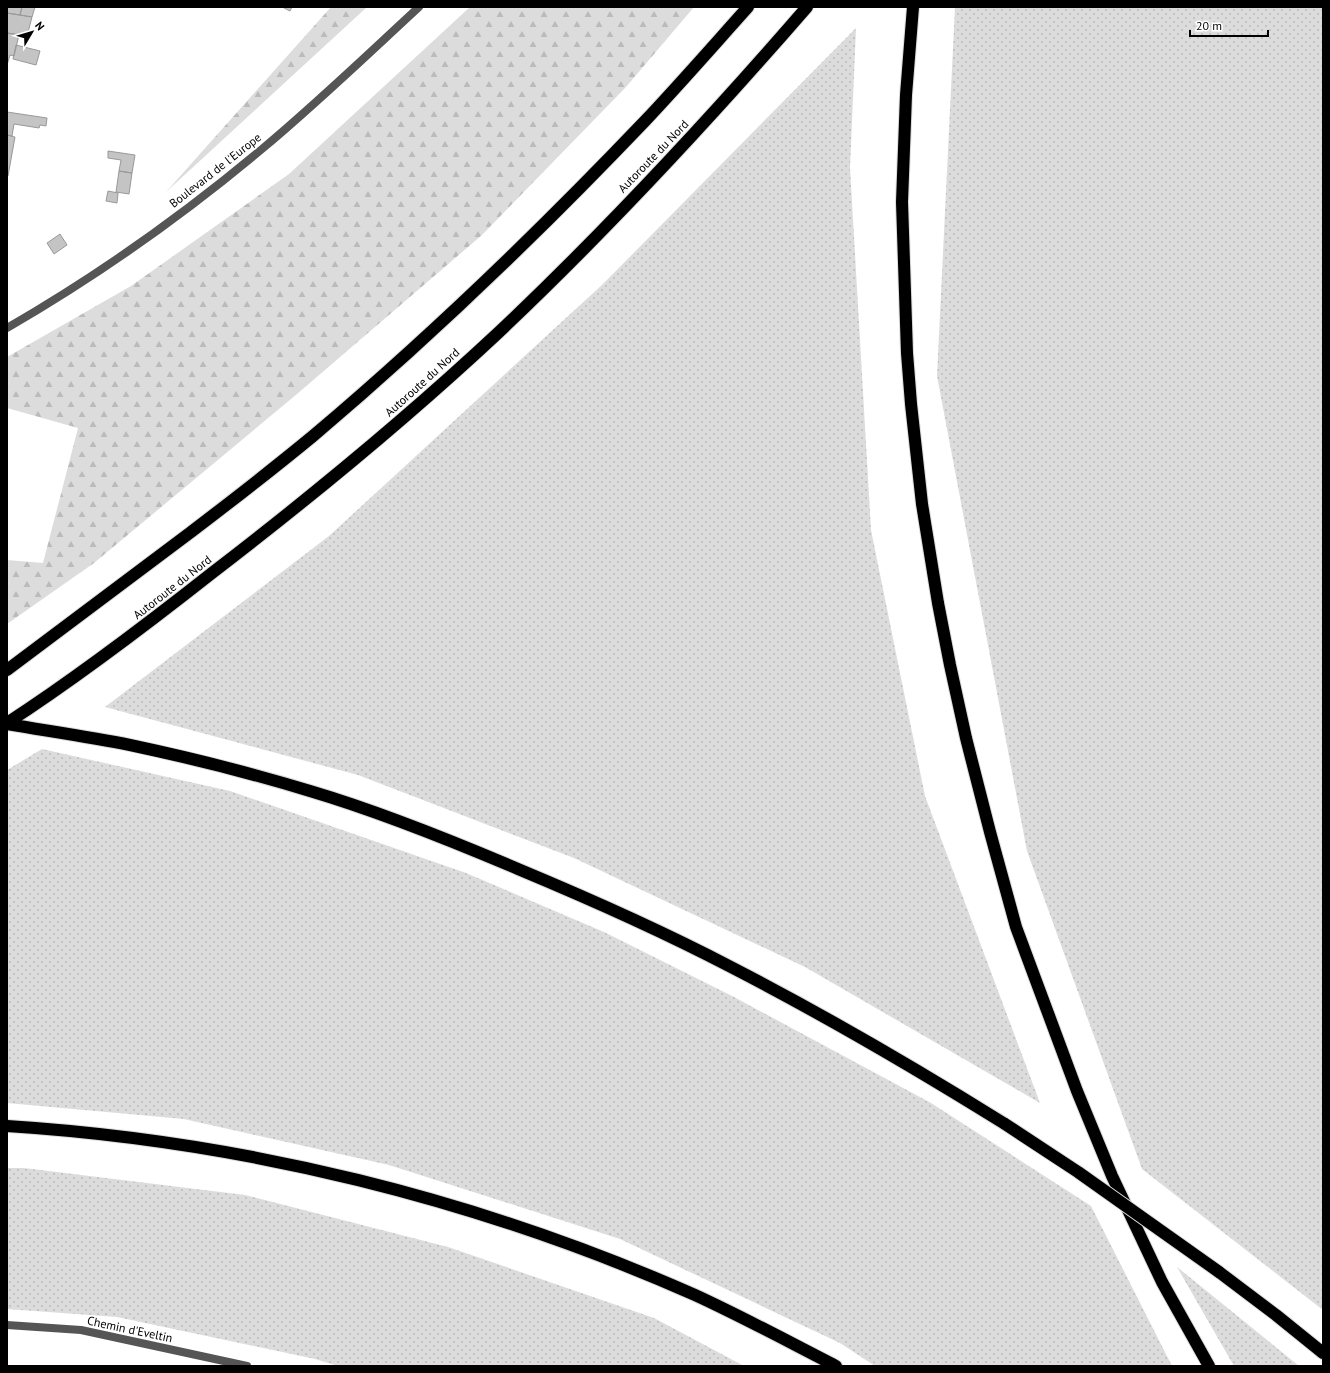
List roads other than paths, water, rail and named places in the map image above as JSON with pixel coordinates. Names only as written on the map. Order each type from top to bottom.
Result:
[{"type":"highway","points":[[7,670],[234,500],[314,434],[396,363],[467,299],[577,191],[680,83],[748,7]]},
{"type":"highway","name":"Autoroute du Nord","points":[[7,724],[142,628],[268,531],[383,436],[434,391],[535,297],[644,187],[713,114],[807,7]]},
{"type":"highway","points":[[913,7],[904,122],[902,202],[904,299],[911,404],[922,504],[936,596],[966,738],[1016,927],[1077,1090],[1112,1176],[1162,1282],[1209,1366]]},
{"type":"highway","points":[[7,724],[127,745],[193,759],[312,791],[433,834],[580,895],[709,956],[880,1048],[1005,1124],[1078,1172],[1219,1272],[1323,1353]]},
{"type":"highway","points":[[7,1126],[60,1130],[168,1143],[265,1160],[364,1181],[455,1206],[544,1236],[631,1268],[755,1324],[836,1366]]},
{"type":"street","name":"Boulevard de l'Europe","points":[[7,328],[126,252],[204,196],[317,102],[419,7]]},
{"type":"street","name":"Chemin d'Eveltin","points":[[7,1325],[81,1330],[247,1366]]}]
